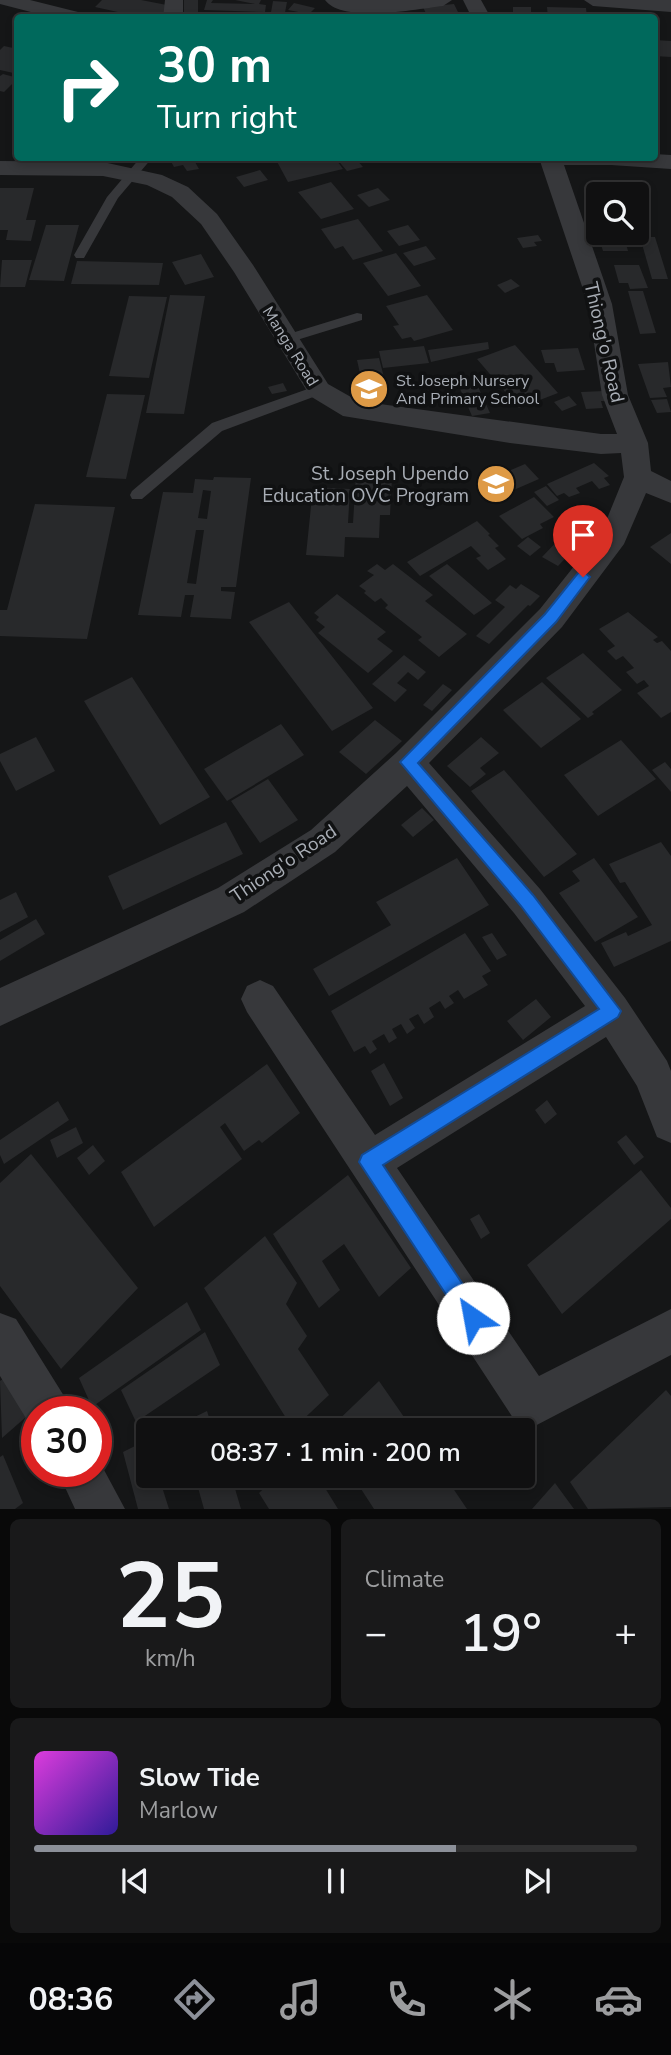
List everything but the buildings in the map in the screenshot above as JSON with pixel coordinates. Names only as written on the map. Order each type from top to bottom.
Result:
[{"type":"street","points":[[6,0],[63,14]]},
{"type":"street","points":[[334,0],[339,5],[356,7],[443,0]]},
{"type":"street","points":[[593,0],[671,6]]},
{"type":"street","name":"Thiong'o Road","points":[[0,1007],[231,900],[323,841],[408,762],[551,618],[614,536],[638,477],[634,443],[615,395],[600,304],[551,161]]},
{"type":"street","name":"Manga Road","points":[[0,168],[103,169],[138,166],[154,180],[180,192],[209,219],[319,390],[352,409],[510,433],[601,443],[634,443]]},
{"type":"street","points":[[638,477],[671,493]]},
{"type":"street","points":[[408,762],[527,901],[612,1011],[653,1075],[671,1123]]},
{"type":"street","points":[[260,999],[531,1405],[671,1331]]},
{"type":"street","points":[[369,1162],[612,1011]]},
{"type":"street","points":[[0,1335],[38,1396]]},
{"type":"street","points":[[89,1487],[101,1509]]},
{"type":"lane","points":[[80,255],[113,197],[138,166]]},
{"type":"lane","points":[[287,339],[356,317]]},
{"type":"lane","points":[[137,495],[217,427],[293,397],[319,390]]},
{"type":"place","name":"St. Joseph Nursery And Primary School","points":[[369,389]]},
{"type":"place","name":"St. Joseph Upendo Education OVC Program","points":[[496,484]]},
{"type":"route","points":[[473,1318],[369,1162],[612,1011],[527,901],[408,762],[551,618],[583,577]]}]
